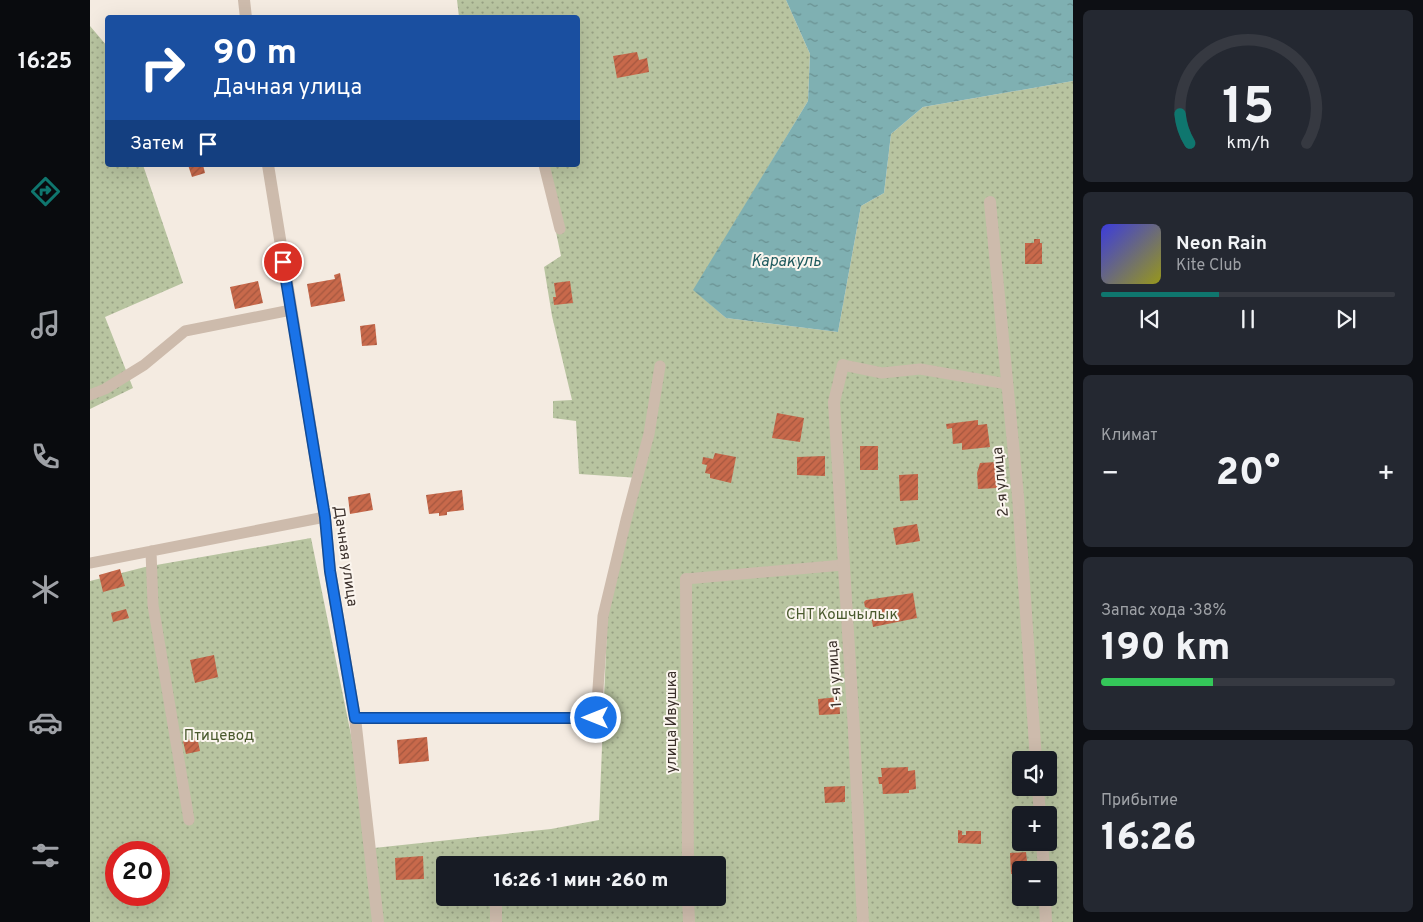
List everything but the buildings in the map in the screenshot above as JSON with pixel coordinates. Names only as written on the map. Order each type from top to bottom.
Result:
[{"type":"street","points":[[244,0],[246,15]]},
{"type":"street","name":"Дачная улица","points":[[268,167],[325,517],[330,571],[355,718],[378,922]]},
{"type":"street","name":"2-я улица","points":[[990,202],[1018,496],[1035,751]]},
{"type":"street","name":"1-я улица","points":[[843,365],[834,402],[854,731],[863,922]]},
{"type":"street","name":"улица Ивушка","points":[[686,579],[688,856]]},
{"type":"street","points":[[496,906],[496,922]]},
{"type":"street","points":[[688,906],[688,922]]},
{"type":"street","points":[[1045,906],[1046,922]]},
{"type":"lane","points":[[544,167],[560,229]]},
{"type":"lane","points":[[90,395],[105,389],[144,366],[184,331],[291,310]]},
{"type":"lane","points":[[843,365],[882,373],[920,369],[1007,384]]},
{"type":"lane","points":[[355,718],[596,718],[603,616],[649,434],[660,366]]},
{"type":"lane","points":[[90,563],[325,517]]},
{"type":"lane","points":[[151,550],[153,605],[189,820]]},
{"type":"lane","points":[[686,579],[843,565]]},
{"type":"green space","name":"СНТ Кошчылык","points":[[457,0],[786,0],[810,54],[808,101],[694,290],[726,318],[838,332],[861,206],[884,193],[891,134],[923,107],[1073,81],[1073,922],[90,922],[90,581],[145,567],[311,538],[374,848],[551,829],[599,820],[608,602],[639,478],[579,474],[576,421],[553,418],[553,401],[572,400],[552,316],[544,267],[561,256],[542,167],[580,167],[580,15],[459,15]]},
{"type":"green space","points":[[90,26],[105,44],[105,167],[144,167],[183,283],[105,317],[133,388],[90,409]]},
{"type":"water","name":"Каракуль","points":[[786,0],[1073,0],[1073,81],[923,107],[891,134],[884,193],[861,206],[838,332],[726,318],[693,290],[808,101],[810,54]]},
{"type":"route","points":[[283,262],[325,517],[330,571],[355,718],[596,718]]},
{"type":"park label","name":"Птицевод","points":[[219,735]]}]
